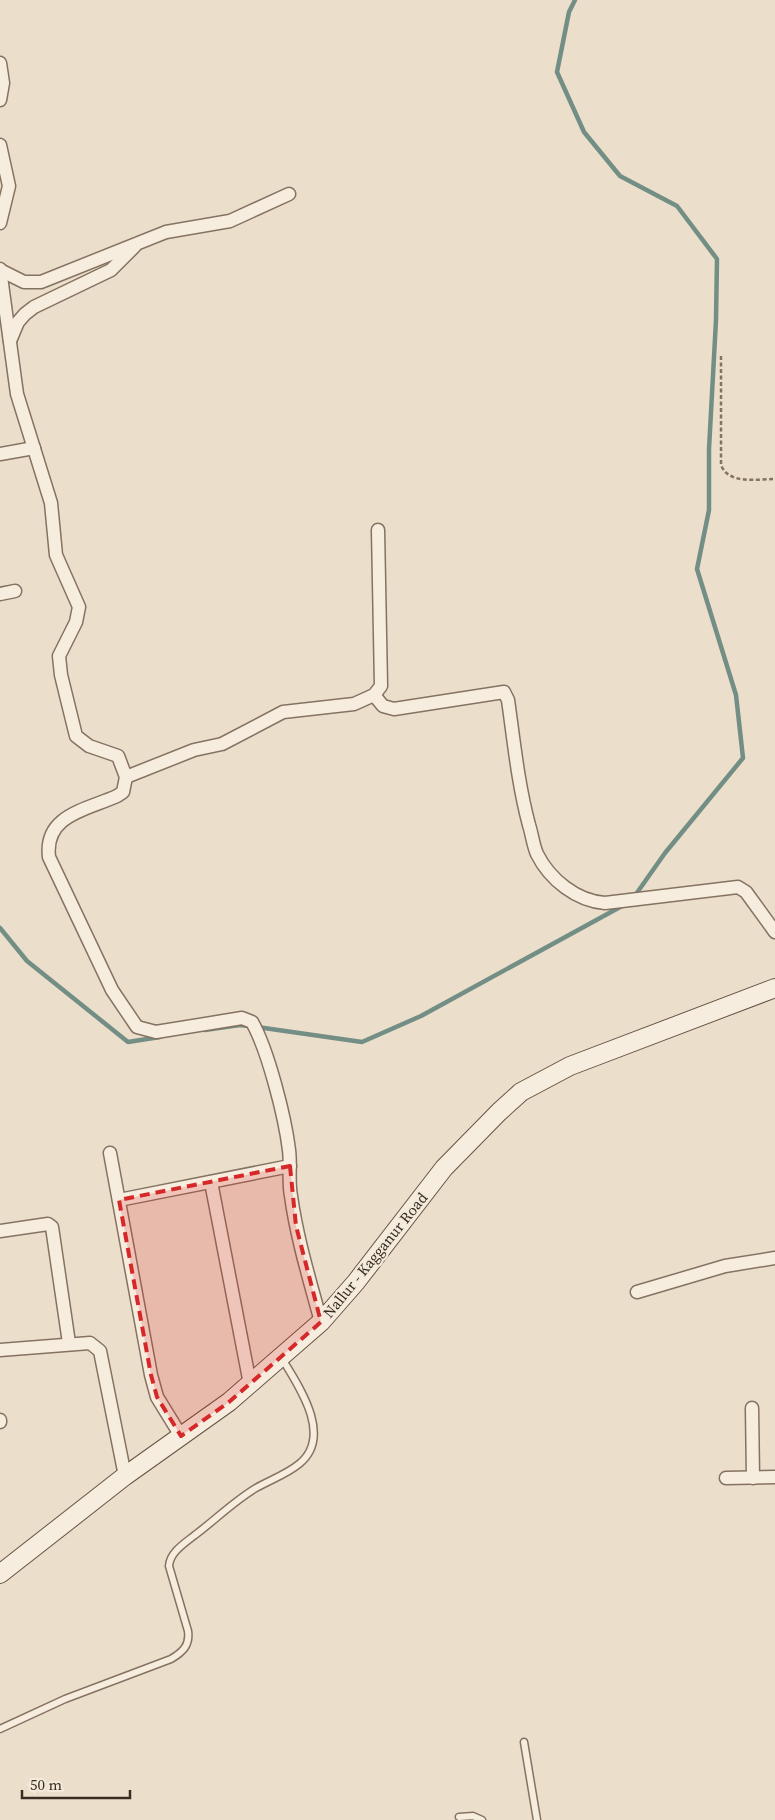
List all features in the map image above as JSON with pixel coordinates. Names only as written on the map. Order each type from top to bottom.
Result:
[{"type":"main road","name":"Nallur - Kagganur Road","points":[[0,1574],[125,1476],[229,1402],[321,1322],[356,1282],[444,1168],[521,1092],[570,1066],[775,988]]},
{"type":"street","points":[[0,63],[3,76],[0,100]]},
{"type":"street","points":[[0,145],[9,186],[0,223]]},
{"type":"street","points":[[0,269],[24,282],[41,282],[166,232],[230,221],[289,194]]},
{"type":"street","points":[[10,342],[24,314],[34,307],[111,270],[138,243]]},
{"type":"street","points":[[0,269],[17,394],[51,504],[56,555],[79,607],[79,615],[59,656],[58,665],[76,736],[88,746],[118,756],[126,777],[123,792],[62,820],[53,828],[49,839],[49,857],[112,990],[137,1027],[156,1032],[242,1018],[252,1022],[269,1068],[281,1112],[290,1152],[290,1194],[296,1226],[321,1322]]},
{"type":"street","points":[[0,454],[34,448]]},
{"type":"street","points":[[126,777],[194,750],[222,744],[283,712],[347,706],[374,695],[380,686],[378,530]]},
{"type":"street","points":[[0,594],[15,591]]},
{"type":"street","points":[[374,695],[383,706],[394,709],[504,692],[508,700],[521,792],[537,853],[554,879],[579,896],[592,902],[605,902],[738,887],[746,892],[775,932]]},
{"type":"street","points":[[110,1153],[153,1383],[157,1397],[181,1436]]},
{"type":"street","points":[[119,1200],[290,1166]]},
{"type":"street","points":[[210,1182],[250,1384]]},
{"type":"street","points":[[0,1231],[48,1224],[52,1227],[69,1343]]},
{"type":"street","points":[[637,1292],[725,1266],[775,1258]]},
{"type":"street","points":[[0,1350],[69,1343],[90,1343],[100,1351],[125,1476]]},
{"type":"street","points":[[752,1408],[753,1478]]},
{"type":"street","points":[[726,1478],[775,1477]]},
{"type":"lane","points":[[0,1729],[66,1700],[171,1659],[184,1650],[189,1638],[188,1630],[169,1566],[169,1560],[180,1546],[254,1489],[300,1464],[309,1454],[313,1444],[314,1435],[308,1410],[296,1382],[281,1357]]},
{"type":"lane","points":[[524,1742],[537,1820]]},
{"type":"lane","points":[[458,1817],[473,1816],[482,1820]]},
{"type":"path","points":[[722,356],[721,465],[724,472],[736,478],[775,479]]},
{"type":"highlighted area","points":[[290,1166],[296,1226],[321,1322],[229,1402],[181,1436],[157,1397],[151,1375],[119,1200]]},
{"type":"waterway","points":[[575,0],[569,12],[557,72],[584,132],[620,176],[677,206],[717,259],[716,320],[709,449],[709,510],[697,569],[736,695],[743,758],[665,853],[634,897]]},
{"type":"waterway","points":[[257,1027],[362,1042],[421,1016],[622,906]]},
{"type":"waterway","points":[[0,928],[27,961],[128,1042],[160,1037]]},
{"type":"waterway","points":[[205,1030],[240,1025],[249,1026]]}]
